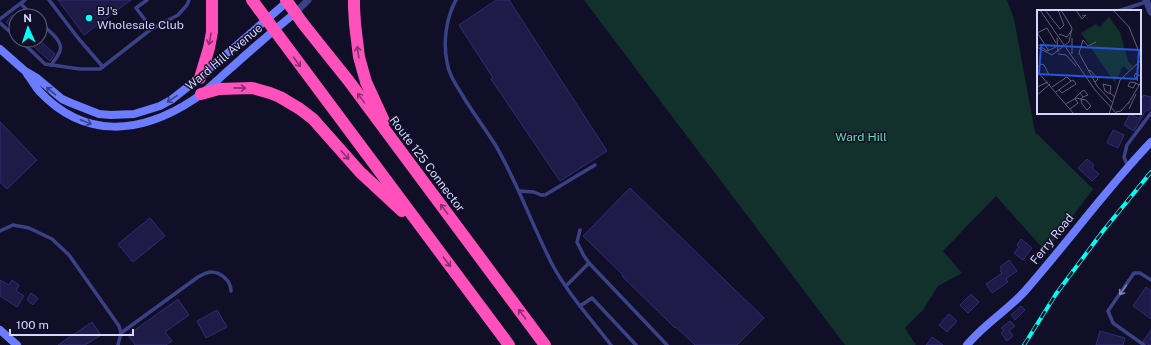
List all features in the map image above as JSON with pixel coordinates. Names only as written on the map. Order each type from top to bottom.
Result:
[{"type":"highway","points":[[200,78],[212,32],[212,0]]},
{"type":"highway","points":[[252,0],[508,345]]},
{"type":"highway","points":[[354,0],[359,58],[366,82],[393,140]]},
{"type":"highway","name":"Route 125 Connector","points":[[288,1],[545,345]]},
{"type":"highway","points":[[201,94],[219,89],[252,88],[280,97],[300,109],[313,119],[370,182],[424,231]]},
{"type":"street","name":"Ward Hill Avenue","points":[[25,71],[39,90],[59,108],[71,115],[86,122],[101,126],[138,125],[170,114],[201,94],[308,0]]},
{"type":"street","name":"Ward Hill Avenue","points":[[0,49],[25,71],[37,78],[66,101],[99,114],[111,116],[134,114],[160,106],[171,100],[200,78],[288,1]]},
{"type":"street","points":[[1146,1],[1151,12]]},
{"type":"street","name":"Ferry Road","points":[[967,345],[991,320],[1008,308],[1024,292],[1097,203],[1151,142]]},
{"type":"street","points":[[0,330],[17,345]]},
{"type":"lane","points":[[0,19],[25,0]]},
{"type":"lane","points":[[49,0],[78,38],[103,67]]},
{"type":"lane","points":[[147,0],[136,8],[152,29]]},
{"type":"lane","points":[[28,48],[45,64],[80,69],[100,69],[152,29],[178,15],[187,5],[189,0]]},
{"type":"lane","points":[[456,0],[452,6],[448,23],[446,45],[447,62],[452,78],[496,146],[519,191],[549,257],[566,286],[611,345]]},
{"type":"lane","points":[[1121,10],[1146,1]]},
{"type":"lane","points":[[21,4],[25,8]]},
{"type":"lane","points":[[0,23],[8,30]]},
{"type":"lane","points":[[48,30],[60,42],[61,47],[60,52],[51,65]]},
{"type":"lane","points":[[1128,168],[1124,157],[1127,145],[1151,114]]},
{"type":"lane","points":[[519,191],[534,192],[545,195],[595,165]]},
{"type":"lane","points":[[0,231],[14,225],[29,228],[52,239],[69,255],[119,326],[121,333],[118,345]]},
{"type":"lane","points":[[580,230],[577,242],[589,264],[667,345]]},
{"type":"lane","points":[[566,286],[589,264]]},
{"type":"lane","points":[[121,333],[198,277],[211,272],[226,278],[231,286],[231,291]]},
{"type":"lane","points":[[1144,345],[1113,323],[1108,311],[1134,273],[1140,272],[1151,280]]},
{"type":"lane","points":[[580,306],[592,298],[636,345]]},
{"type":"green space","name":"Ward Hill","points":[[584,0],[1007,0],[1014,19],[1035,132],[1093,189],[1046,252],[996,196],[943,251],[962,273],[938,286],[923,310],[905,328],[916,345],[845,345]]},
{"type":"building","name":"BJ's Wholesale Club","points":[[58,0],[131,0],[84,35]]},
{"type":"building","points":[[496,0],[509,0],[607,151],[560,181],[491,79],[493,78],[459,25]]},
{"type":"building","points":[[35,48],[48,48],[55,54],[50,61]]},
{"type":"building","points":[[1143,95],[1151,97],[1151,108],[1148,111],[1146,110],[1134,131],[1124,125],[1130,114],[1140,119]]},
{"type":"building","points":[[0,122],[37,160],[7,189],[0,182]]},
{"type":"building","points":[[1113,130],[1124,135],[1118,148],[1107,143]]},
{"type":"building","points":[[1087,159],[1094,165],[1092,168],[1099,174],[1092,181],[1078,168]]},
{"type":"building","points":[[630,188],[764,318],[737,345],[695,345],[676,327],[675,328],[583,236]]},
{"type":"building","points":[[150,218],[165,236],[133,262],[118,244]]},
{"type":"building","points":[[1021,239],[1032,248],[1023,260],[1014,253],[1019,247],[1017,245]]},
{"type":"building","points":[[1009,260],[1017,271],[1006,279],[1008,282],[992,293],[986,284],[1002,273],[1000,271],[1002,270],[1000,267]]},
{"type":"building","points":[[0,280],[9,285],[12,280],[19,285],[16,291],[24,296],[17,307],[0,296]]},
{"type":"building","points":[[1146,287],[1151,291],[1151,319],[1133,306]]},
{"type":"building","points":[[31,293],[38,298],[33,305],[27,300]]},
{"type":"building","points":[[971,294],[979,302],[968,313],[960,305]]},
{"type":"building","points":[[178,299],[189,315],[165,332],[172,341],[166,345],[135,345],[128,335]]},
{"type":"building","points":[[1021,306],[1025,310],[1015,320],[1011,315]]},
{"type":"building","points":[[217,310],[227,327],[206,338],[197,321]]},
{"type":"building","points":[[949,314],[957,321],[947,332],[939,325]]},
{"type":"building","points":[[1010,321],[1015,326],[1009,331],[1013,336],[1007,341],[1001,333],[1004,330],[1001,328]]},
{"type":"building","points":[[92,322],[101,335],[85,345],[58,345]]},
{"type":"building","points":[[1151,330],[1151,345],[1149,345],[1143,341]]},
{"type":"building","points":[[1100,331],[1125,338],[1123,345],[1096,345]]},
{"type":"building","points":[[932,337],[943,345],[926,345]]},
{"type":"railway","points":[[1024,345],[1056,294],[1103,231],[1151,172]]},
{"type":"place","name":"BJ's Wholesale Club","points":[[89,18]]}]
